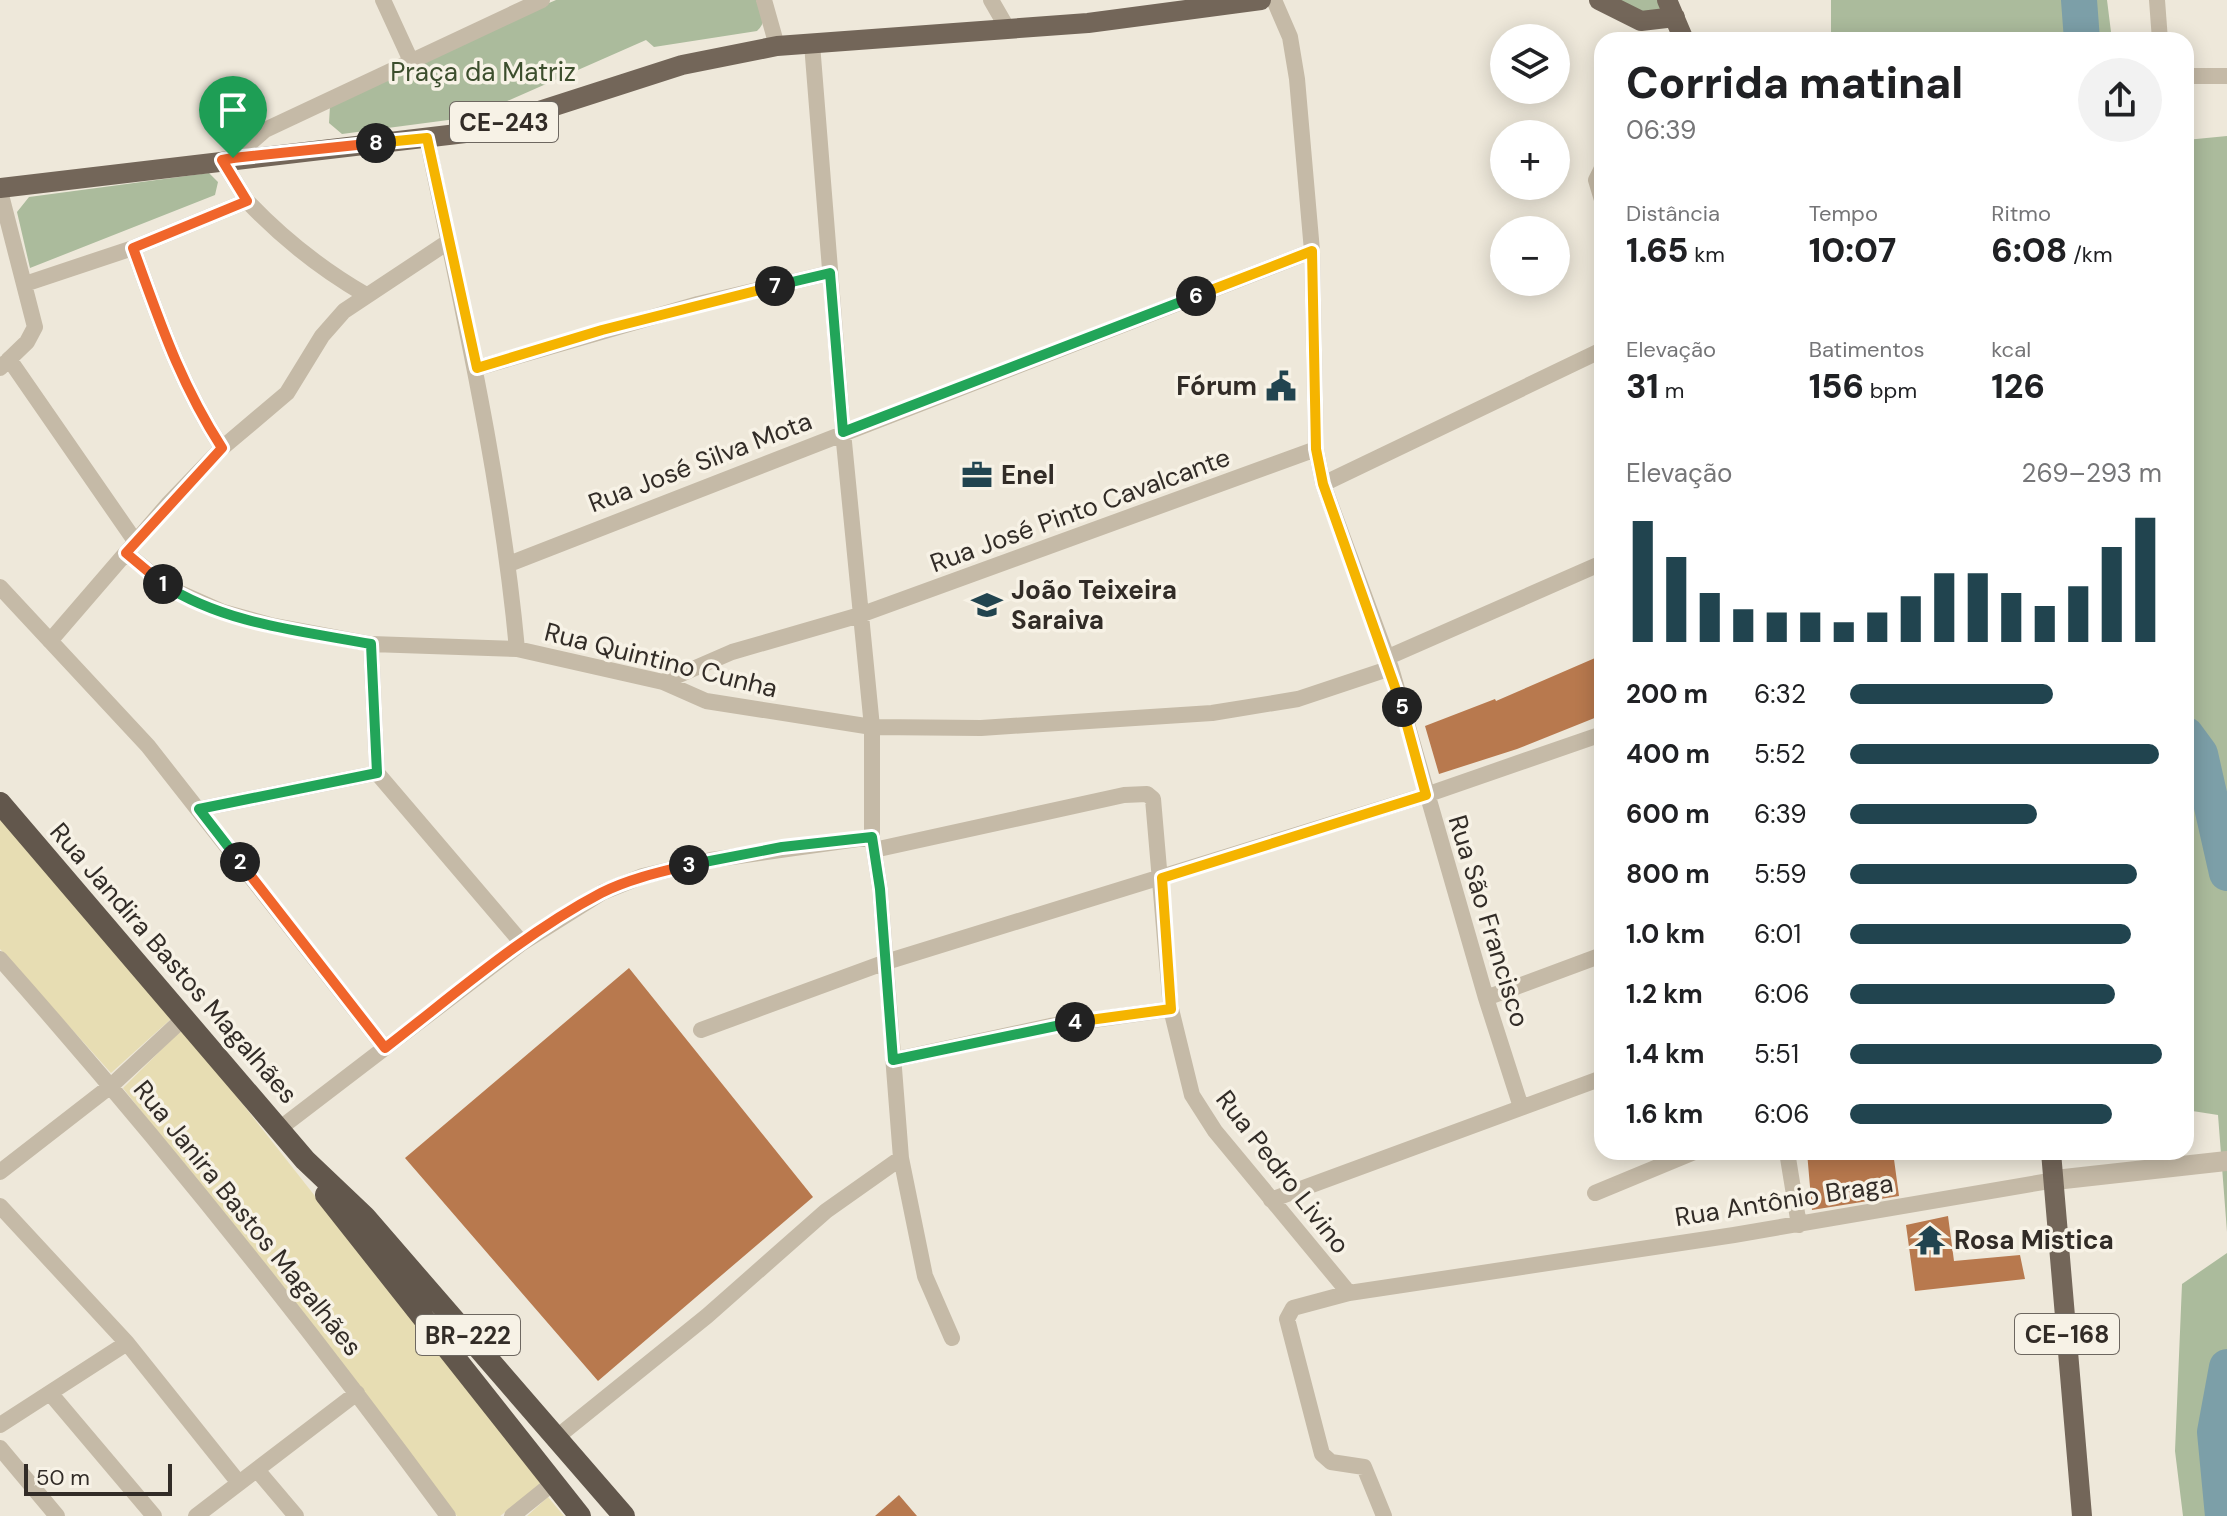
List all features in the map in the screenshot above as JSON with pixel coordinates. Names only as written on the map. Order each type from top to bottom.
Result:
[{"type":"highway","name":"Rua Jandira Bastos Magalhães","points":[[0,803],[305,1160],[365,1217],[624,1516]]},
{"type":"highway","name":"Rua Jandira Bastos Magalhães","points":[[305,1160],[328,1197],[580,1516]]},
{"type":"main road","name":"CE-243","points":[[0,190],[228,159],[474,132],[682,65],[777,46],[1006,26],[1088,23],[1261,0]]},
{"type":"main road","points":[[1599,0],[1641,21],[1671,9],[1681,32]]},
{"type":"main road","name":"CE-168","points":[[2052,1160],[2082,1516]]},
{"type":"street","points":[[383,0],[411,61]]},
{"type":"street","points":[[366,295],[321,269],[279,235],[247,201],[228,159],[258,134],[542,0]]},
{"type":"street","points":[[764,0],[777,46]]},
{"type":"street","points":[[991,0],[1006,26]]},
{"type":"street","name":"Rua São Francisco","points":[[1274,0],[1290,37],[1297,79],[1312,251],[1316,449],[1323,484],[1389,663],[1486,998],[1521,1107]]},
{"type":"street","points":[[2157,0],[2159,32]]},
{"type":"street","points":[[812,44],[843,432],[872,727],[873,843],[886,962],[901,1158],[925,1276],[952,1338]]},
{"type":"street","points":[[2194,76],[2227,76]]},
{"type":"street","points":[[427,138],[477,368],[509,564],[517,649]]},
{"type":"street","points":[[0,190],[35,327],[27,342],[5,363]]},
{"type":"street","points":[[25,284],[133,248],[247,201]]},
{"type":"street","points":[[50,641],[130,547],[222,448],[287,393],[322,336],[344,311],[448,242]]},
{"type":"street","points":[[133,248],[191,400],[222,448]]},
{"type":"street","name":"Rua José Silva Mota","points":[[509,564],[1312,251]]},
{"type":"street","points":[[477,368],[698,304],[830,273]]},
{"type":"street","points":[[1323,484],[1594,354]]},
{"type":"street","name":"Rua Quintino Cunha","points":[[5,363],[130,547],[169,588],[223,612],[270,625],[371,644],[517,649],[663,682],[706,701],[872,727],[981,728],[1212,713],[1298,699],[1389,663],[1594,567]]},
{"type":"street","name":"Rua José Pinto Cavalcante","points":[[663,682],[732,652],[860,615],[1316,449]]},
{"type":"street","points":[[0,587],[148,746],[385,1048]]},
{"type":"street","points":[[371,644],[377,773],[522,943]]},
{"type":"street","points":[[701,1030],[886,962],[1426,795],[1594,737]]},
{"type":"street","points":[[199,809],[377,773]]},
{"type":"street","name":"Rua Pedro Livino","points":[[873,843],[1124,795],[1147,794],[1155,808],[1171,1009],[1192,1095],[1215,1131],[1349,1293]]},
{"type":"street","points":[[279,1129],[522,943],[603,892],[643,876],[754,852],[873,843]]},
{"type":"street","points":[[1486,998],[1594,958]]},
{"type":"street","name":"Rua Janira Bastos Magalhães","points":[[0,959],[112,1085],[357,1393],[448,1516]]},
{"type":"street","points":[[893,1060],[1050,1026],[1171,1009]]},
{"type":"street","points":[[0,1172],[112,1085],[184,1018]]},
{"type":"street","points":[[1271,1200],[1594,1081]]},
{"type":"street","points":[[557,1437],[707,1316],[826,1211],[901,1158]]},
{"type":"street","points":[[1595,1193],[1675,1160]]},
{"type":"street","points":[[1788,1160],[1799,1225]]},
{"type":"street","name":"Rua Antônio Braga","points":[[1384,1516],[1364,1467],[1331,1462],[1322,1454],[1287,1319],[1288,1313],[1300,1305],[1349,1293],[1799,1225],[2055,1180],[2227,1161]]},
{"type":"street","points":[[0,1206],[127,1343],[239,1483]]},
{"type":"street","points":[[0,1425],[127,1343]]},
{"type":"street","points":[[50,1393],[154,1516]]},
{"type":"street","points":[[196,1516],[357,1393]]},
{"type":"street","points":[[0,1448],[57,1516]]},
{"type":"street","points":[[257,1470],[296,1516]]},
{"type":"street","points":[[512,1516],[553,1483]]},
{"type":"green space","name":"Praça da Matriz","points":[[556,0],[756,0],[763,20],[757,31],[654,47],[646,40],[471,117],[342,134],[329,123],[330,106],[411,63]]},
{"type":"green space","points":[[1615,0],[1657,0],[1662,10],[1647,19]]},
{"type":"green space","points":[[1831,0],[2107,0],[2111,32],[1831,32]]},
{"type":"green space","points":[[2227,136],[2227,1232],[2218,1115],[2194,1111],[2194,139]]},
{"type":"green space","points":[[209,173],[218,182],[215,195],[30,268],[17,212],[29,197]]},
{"type":"green space","points":[[2227,1253],[2227,1516],[2183,1516],[2175,1451],[2182,1284]]},
{"type":"sand","points":[[0,816],[172,1018],[111,1073],[0,949]]},
{"type":"sand","points":[[183,1028],[542,1485],[500,1516],[457,1516],[123,1088]]},
{"type":"sand","points":[[548,1497],[564,1516],[527,1516]]},
{"type":"building","points":[[1594,658],[1594,718],[1517,749],[1439,774],[1425,726],[1496,701]]},
{"type":"building","points":[[629,968],[813,1197],[598,1381],[405,1158]]},
{"type":"building","points":[[1808,1160],[1894,1160],[1899,1196],[1812,1210]]},
{"type":"building","name":"Rosa Mistica","points":[[1948,1216],[1954,1261],[2020,1255],[2025,1279],[1915,1291],[1906,1225]]},
{"type":"building","points":[[899,1495],[917,1516],[875,1516]]},
{"type":"waterway","points":[[2079,0],[2081,32]]},
{"type":"waterway","points":[[2194,746],[2200,754],[2227,873]]},
{"type":"waterway","points":[[2223,1516],[2215,1432],[2227,1367]]},
{"type":"place","name":"Fórum","points":[[1281,386]]},
{"type":"place","name":"Enel","points":[[977,475]]},
{"type":"place","name":"João Teixeira Saraiva","points":[[987,605]]},
{"type":"place","name":"Rosa Mistica","points":[[1930,1240]]},
{"type":"route","points":[[427,138],[477,368],[698,304],[830,273],[843,432],[1312,251],[1316,449],[1323,484],[1391,668],[1426,795],[1162,878],[1171,1009],[1050,1026],[893,1060],[880,889],[872,837],[782,847],[711,860],[643,876],[603,892],[522,943],[385,1048],[199,809],[353,775],[377,773],[371,644],[270,625],[223,612],[169,588],[126,553],[222,448],[191,400],[133,248],[247,201],[222,160],[233,158],[427,138]]}]
